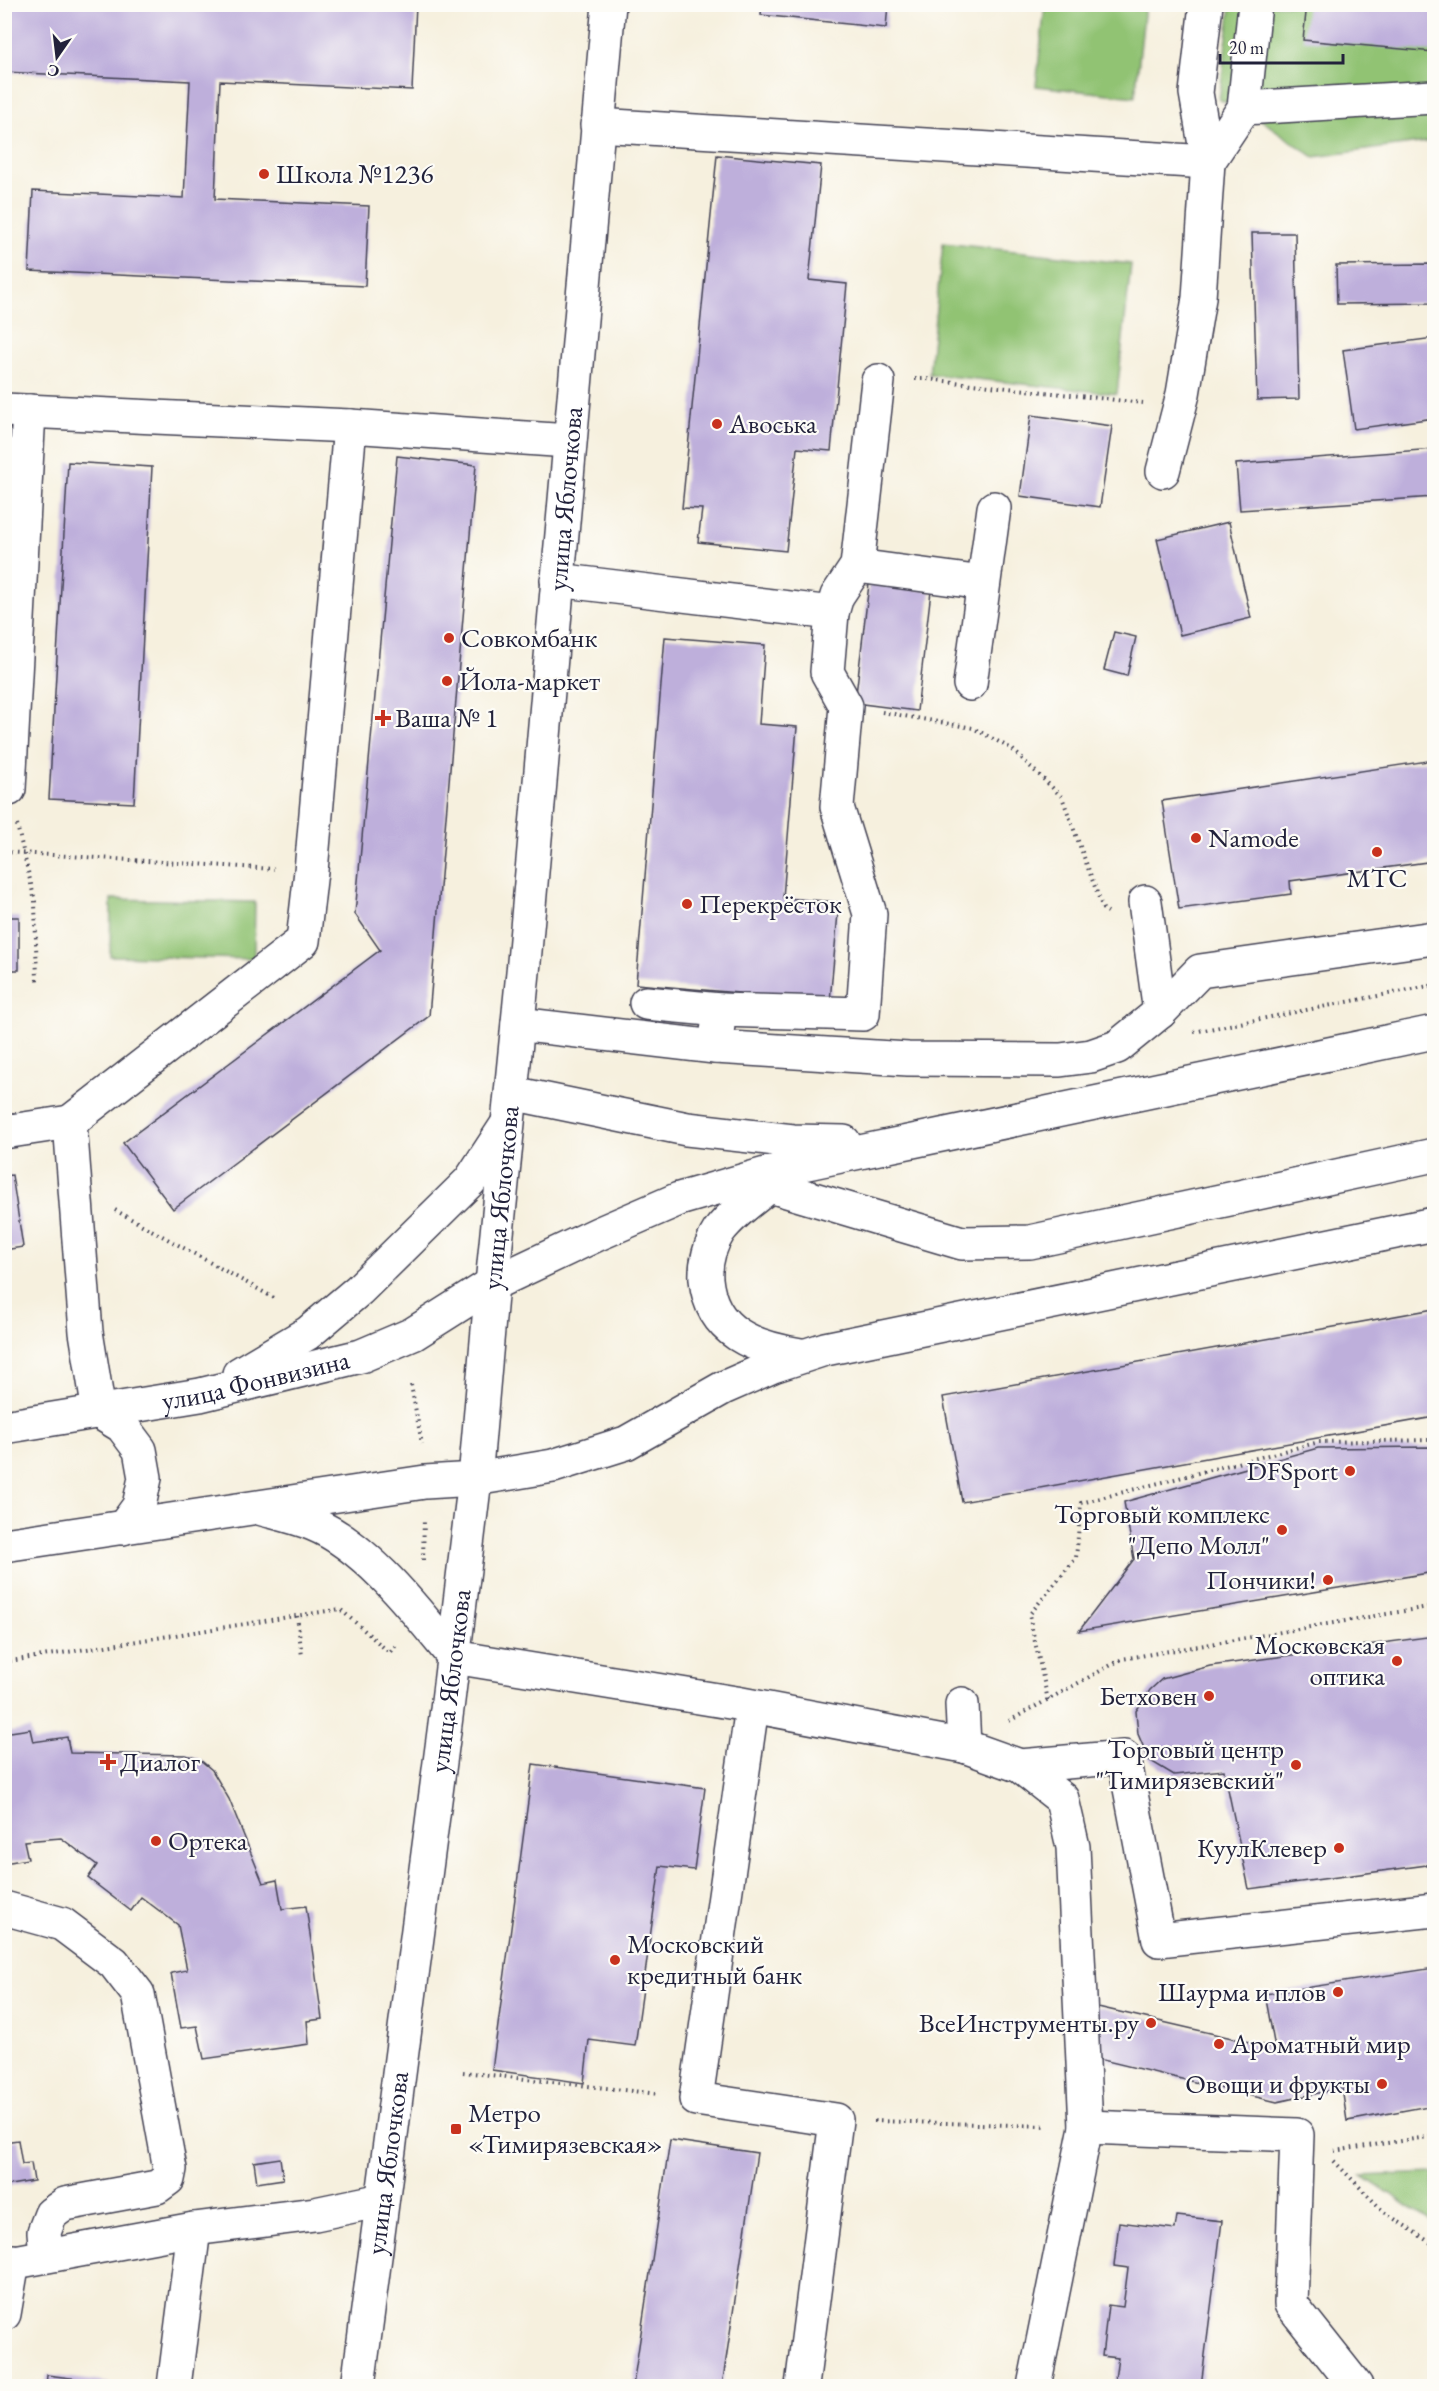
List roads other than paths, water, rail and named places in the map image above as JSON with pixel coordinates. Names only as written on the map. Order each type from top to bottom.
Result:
[{"type":"street","name":"улица Яблочкова","points":[[358,2386],[454,1657],[475,1479],[609,4]]},
{"type":"street","points":[[1163,471],[1183,394],[1199,298],[1208,162],[1196,93],[1206,4]]},
{"type":"street","points":[[1208,162],[1244,108],[1256,4]]},
{"type":"street","points":[[1244,108],[1434,97]]},
{"type":"street","points":[[597,125],[1208,162]]},
{"type":"street","points":[[646,1003],[720,1010],[863,1014],[870,915],[837,807],[846,706],[827,672],[832,613],[837,596],[857,566],[879,381]]},
{"type":"street","points":[[9,789],[17,410],[350,426],[569,441]]},
{"type":"street","points":[[4,1132],[70,1122],[303,941],[350,426]]},
{"type":"street","points":[[970,684],[994,508]]},
{"type":"street","points":[[857,566],[983,583]]},
{"type":"street","points":[[557,580],[832,613]]},
{"type":"street","points":[[1146,912],[1160,1012]]},
{"type":"street","points":[[518,1024],[716,1047],[908,1059],[1060,1060],[1091,1056],[1117,1047],[1160,1012],[1200,970],[1434,938]]},
{"type":"street","points":[[716,1047],[720,1010]]},
{"type":"street","points":[[200,1395],[264,1361],[308,1333],[359,1290],[470,1181],[510,1107],[793,1142],[907,1143],[1434,1032]]},
{"type":"street","points":[[70,1122],[86,1332],[99,1412],[122,1426],[140,1450],[145,1478],[139,1506],[123,1528]]},
{"type":"street","name":"улица Фонвизина","points":[[4,1428],[200,1395],[361,1356],[413,1334],[492,1284],[679,1199],[730,1184],[781,1176],[907,1143]]},
{"type":"street","points":[[801,1355],[772,1351],[746,1340],[728,1328],[715,1311],[707,1292],[705,1271],[707,1260],[719,1231],[781,1176],[962,1243],[1030,1242],[1434,1155]]},
{"type":"street","points":[[4,1545],[424,1482],[475,1479],[553,1466],[626,1443],[723,1388],[801,1355],[975,1317],[1434,1224]]},
{"type":"street","points":[[259,1508],[314,1524],[361,1554],[413,1607],[454,1657],[752,1707],[964,1746],[1020,1766],[1062,1799],[1073,1847],[1086,2127],[1034,2386]]},
{"type":"street","points":[[962,1704],[964,1746]]},
{"type":"street","points":[[752,1707],[696,2099],[836,2120],[802,2386]]},
{"type":"street","points":[[1020,1766],[1124,1757],[1159,1940],[1434,1910]]},
{"type":"street","points":[[4,1908],[62,1924],[114,1964],[138,1994],[170,2169],[168,2179],[157,2187],[65,2204],[51,2214],[44,2232],[46,2255]]},
{"type":"street","points":[[1086,2127],[1297,2135],[1291,2304],[1356,2386]]},
{"type":"street","points":[[4,2314],[9,2263],[194,2229],[315,2214],[382,2200]]},
{"type":"street","points":[[174,2386],[194,2229]]},
{"type":"place","name":"Школа №1236","points":[[264,174]]},
{"type":"place","name":"Авоська","points":[[717,424]]},
{"type":"place","name":"Совкомбанк","points":[[449,638]]},
{"type":"place","name":"Йола-маркет","points":[[447,681]]},
{"type":"place","name":"Ваша № 1","points":[[383,718]]},
{"type":"place","name":"Namode","points":[[1196,838]]},
{"type":"place","name":"МТС","points":[[1377,852]]},
{"type":"place","name":"Перекрёсток","points":[[687,904]]},
{"type":"place","name":"DFSport","points":[[1350,1471]]},
{"type":"place","name":"Торговый комплекс \"Депо Молл\"","points":[[1282,1530]]},
{"type":"place","name":"Пончики!","points":[[1328,1580]]},
{"type":"place","name":"Московская оптика","points":[[1397,1661]]},
{"type":"place","name":"Бетховен","points":[[1209,1696]]},
{"type":"place","name":"Диалог","points":[[108,1762]]},
{"type":"place","name":"Торговый центр \"Тимирязевский\"","points":[[1296,1765]]},
{"type":"place","name":"Ортека","points":[[156,1841]]},
{"type":"place","name":"КуулКлевер","points":[[1339,1848]]},
{"type":"place","name":"Московский кредитный банк","points":[[615,1960]]},
{"type":"place","name":"Шаурма и плов","points":[[1338,1992]]},
{"type":"place","name":"ВсеИнструменты.ру","points":[[1151,2023]]},
{"type":"place","name":"Ароматный мир","points":[[1219,2044]]},
{"type":"place","name":"Овощи и фрукты","points":[[1382,2084]]},
{"type":"place","name":"Метро «Тимирязевская»","points":[[456,2129]]}]
